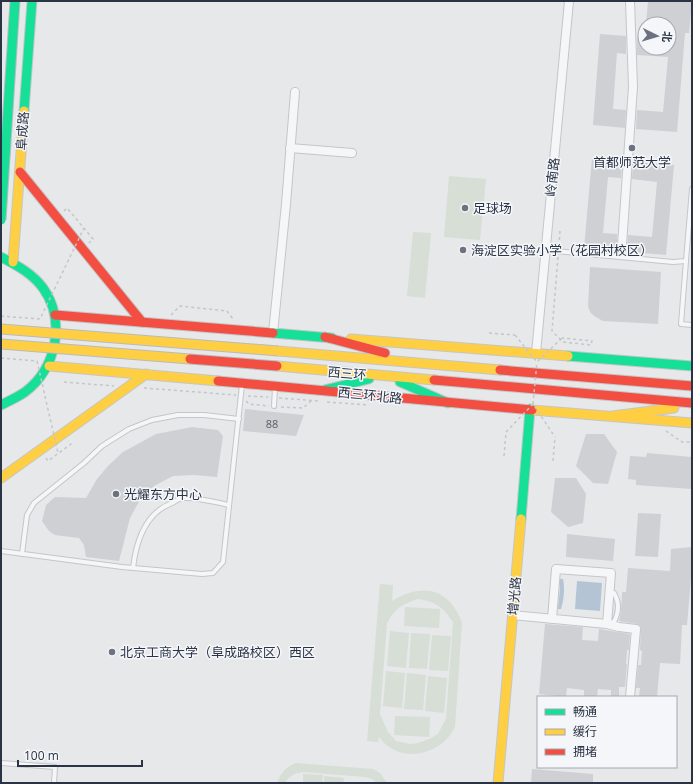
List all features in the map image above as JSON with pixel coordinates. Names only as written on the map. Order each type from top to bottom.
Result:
[{"type":"main road","name":"阜成路","points":[[3,216],[15,1]]},
{"type":"main road","name":"阜成路","points":[[13,262],[14,213],[20,172],[32,1]]},
{"type":"main road","points":[[1,75],[26,77]]},
{"type":"main road","points":[[20,172],[142,322]]},
{"type":"main road","points":[[1,257],[25,269],[38,281],[49,297],[55,315],[56,339],[49,366],[39,381],[12,401],[1,405]]},
{"type":"main road","points":[[55,315],[273,333],[536,352],[692,366]]},
{"type":"main road","name":"西三环","points":[[1,329],[671,383],[692,386]]},
{"type":"main road","points":[[325,337],[422,364]]},
{"type":"main road","name":"西三环","points":[[1,344],[277,366],[692,404]]},
{"type":"main road","name":"西三环北路","points":[[49,366],[276,385],[448,403],[532,407],[692,423]]},
{"type":"main road","points":[[1,478],[146,374]]},
{"type":"main road","points":[[324,390],[385,376],[448,403]]},
{"type":"main road","points":[[671,383],[692,381]]},
{"type":"main road","points":[[613,416],[692,404]]},
{"type":"main road","name":"增光路","points":[[498,783],[532,407]]},
{"type":"street","name":"岭南路","points":[[536,352],[569,1]]},
{"type":"street","points":[[622,245],[633,87],[630,1]]},
{"type":"street","points":[[273,333],[286,204],[295,92]]},
{"type":"street","points":[[290,148],[352,153]]},
{"type":"street","points":[[552,619],[556,569],[611,573],[607,624]]},
{"type":"street","points":[[512,615],[607,624],[636,629],[630,696]]},
{"type":"lane","points":[[3,216],[12,103]]},
{"type":"lane","points":[[692,189],[681,324],[692,325]]},
{"type":"lane","points":[[545,250],[672,262],[686,261]]},
{"type":"lane","points":[[1,551],[133,568],[202,574],[213,573],[223,562],[242,395],[242,382]]},
{"type":"lane","points":[[274,406],[276,385]]},
{"type":"lane","points":[[22,554],[27,516],[34,504],[84,463],[102,446],[129,429],[152,420],[178,415],[204,415],[239,419]]},
{"type":"lane","points":[[133,568],[135,552],[140,537],[150,518],[165,505],[182,498],[229,505]]},
{"type":"lane","points":[[1,764],[55,767],[54,783]]},
{"type":"path","points":[[67,208],[93,239]]},
{"type":"path","points":[[1,309],[1,316],[40,320],[84,228]]},
{"type":"path","points":[[504,456],[506,432],[532,407],[536,362],[562,338],[592,341],[591,344],[563,342],[552,331],[560,230]]},
{"type":"path","points":[[162,324],[180,306],[227,311],[242,330]]},
{"type":"path","points":[[489,333],[515,335],[536,362]]},
{"type":"path","points":[[1,358],[37,361],[58,453]]},
{"type":"path","points":[[64,382],[128,387]]},
{"type":"path","points":[[143,388],[319,401]]},
{"type":"path","points":[[326,402],[371,405]]},
{"type":"path","points":[[532,407],[555,437],[553,461]]},
{"type":"path","points":[[665,430],[682,442],[692,442]]},
{"type":"path","points":[[48,461],[71,444]]},
{"type":"shaded area","name":"足球场","points":[[449,176],[486,179],[480,240],[444,237]]},
{"type":"shaded area","points":[[413,232],[431,233],[425,298],[407,296]]},
{"type":"shaded area","points":[[380,584],[393,585],[392,601],[403,595],[414,592],[424,590],[434,592],[450,602],[457,611],[462,623],[455,727],[449,737],[440,745],[419,753],[408,754],[397,751],[387,746],[379,737],[378,742],[367,741]],"holes":[[[418,599],[430,601],[438,606],[453,622],[446,719],[438,734],[418,743],[410,744],[396,741],[388,732],[380,714],[387,623],[396,610],[404,605]]]},
{"type":"shaded area","points":[[405,607],[440,609],[439,628],[404,626]]},
{"type":"shaded area","points":[[390,631],[409,633],[406,668],[387,666]]},
{"type":"shaded area","points":[[411,633],[430,634],[427,669],[409,668]]},
{"type":"shaded area","points":[[432,635],[451,636],[448,671],[429,670]]},
{"type":"shaded area","points":[[386,671],[405,673],[402,708],[383,706]]},
{"type":"shaded area","points":[[407,673],[426,675],[423,710],[404,709]]},
{"type":"shaded area","points":[[428,676],[447,678],[444,713],[425,711]]},
{"type":"shaded area","points":[[395,716],[430,717],[429,737],[394,735]]},
{"type":"shaded area","points":[[296,763],[373,769],[380,773],[387,783],[377,783],[372,779],[365,777],[303,772],[292,775],[285,783],[277,783],[284,770]]},
{"type":"shaded area","points":[[303,774],[323,775],[322,783],[303,783]]},
{"type":"shaded area","points":[[324,776],[344,778],[343,783],[324,783]]},
{"type":"water","points":[[559,579],[563,579],[564,587],[561,609],[558,609],[560,588]]},
{"type":"water","points":[[577,581],[602,583],[600,611],[575,609]]},
{"type":"building","points":[[648,1],[692,1],[689,33],[685,33],[677,132],[636,129],[637,110],[663,112],[668,57],[652,56],[677,56],[677,16],[647,16]]},
{"type":"building","points":[[600,34],[626,36],[626,54],[617,53],[613,109],[626,110],[625,128],[593,125]]},
{"type":"building","points":[[592,158],[622,161],[621,178],[608,177],[603,233],[617,234],[617,247],[621,250],[627,248],[628,235],[652,237],[657,182],[632,179],[633,162],[674,165],[666,255],[584,248]]},
{"type":"building","points":[[590,267],[661,272],[658,324],[603,321],[594,316],[590,312],[588,306]]},
{"type":"building","points":[[245,409],[304,415],[296,436],[243,431]]},
{"type":"building","name":"光耀东方中心","points":[[192,427],[218,430],[223,436],[217,477],[194,475],[173,476],[154,486],[141,498],[130,518],[119,561],[86,557],[84,545],[79,538],[55,535],[49,531],[42,521],[46,505],[55,497],[86,498],[97,479],[123,452],[156,434]]},
{"type":"building","points":[[586,434],[604,434],[617,452],[608,484],[593,483],[576,466]]},
{"type":"building","points":[[647,453],[692,457],[691,489],[636,485],[636,480],[628,479],[630,456],[646,457]]},
{"type":"building","points":[[555,478],[576,478],[586,494],[583,523],[568,527],[551,512]]},
{"type":"building","points":[[638,513],[661,514],[658,557],[635,556]]},
{"type":"building","points":[[567,534],[615,539],[613,561],[566,557]]},
{"type":"building","points":[[692,547],[687,625],[682,625],[680,664],[660,663],[657,696],[639,696],[640,688],[636,688],[638,665],[641,665],[641,627],[637,624],[619,621],[622,592],[626,592],[628,568],[670,571],[671,549]]},
{"type":"building","points":[[545,624],[583,627],[582,640],[598,641],[599,629],[630,634],[629,650],[627,650],[625,687],[619,687],[619,696],[611,696],[611,690],[598,689],[597,696],[584,696],[584,690],[567,688],[566,696],[539,694]]},
{"type":"building","points":[[532,769],[593,774],[593,783],[531,783]]},
{"type":"traffic: fast","points":[[1,220],[15,1]]},
{"type":"traffic: fast","points":[[24,111],[32,1]]},
{"type":"traffic: fast","points":[[1,257],[29,274],[43,288],[50,301],[56,329],[55,343],[45,370],[36,382],[25,392],[1,405]]},
{"type":"traffic: fast","points":[[273,333],[332,338]]},
{"type":"traffic: fast","points":[[568,356],[692,366]]},
{"type":"traffic: fast","points":[[324,390],[369,379]]},
{"type":"traffic: fast","points":[[400,382],[448,403]]},
{"type":"traffic: fast","points":[[521,519],[530,409]]},
{"type":"traffic: slow","points":[[13,262],[24,111]]},
{"type":"traffic: slow","points":[[1,329],[278,351]]},
{"type":"traffic: slow","points":[[351,339],[568,356]]},
{"type":"traffic: slow","points":[[1,344],[190,359]]},
{"type":"traffic: slow","points":[[278,351],[500,370]]},
{"type":"traffic: slow","points":[[49,366],[218,381]]},
{"type":"traffic: slow","points":[[277,366],[434,380]]},
{"type":"traffic: slow","points":[[1,478],[146,374]]},
{"type":"traffic: slow","points":[[613,416],[674,408]]},
{"type":"traffic: slow","points":[[532,410],[692,423]]},
{"type":"traffic: slow","points":[[498,783],[521,519]]},
{"type":"traffic: jam","points":[[20,172],[142,322]]},
{"type":"traffic: jam","points":[[55,315],[273,333]]},
{"type":"traffic: jam","points":[[325,337],[385,353]]},
{"type":"traffic: jam","points":[[190,359],[277,366]]},
{"type":"traffic: jam","points":[[500,370],[692,386]]},
{"type":"traffic: jam","points":[[434,380],[692,403]]},
{"type":"traffic: jam","points":[[218,381],[532,410]]},
{"type":"place","name":"首都师范大学","points":[[632,148]]},
{"type":"place","name":"足球场","points":[[465,208]]},
{"type":"place","name":"海淀区实验小学（花园村校区）","points":[[463,250]]},
{"type":"place","name":"光耀东方中心","points":[[116,494]]},
{"type":"place","name":"北京工商大学（阜成路校区）西区","points":[[112,652]]}]
